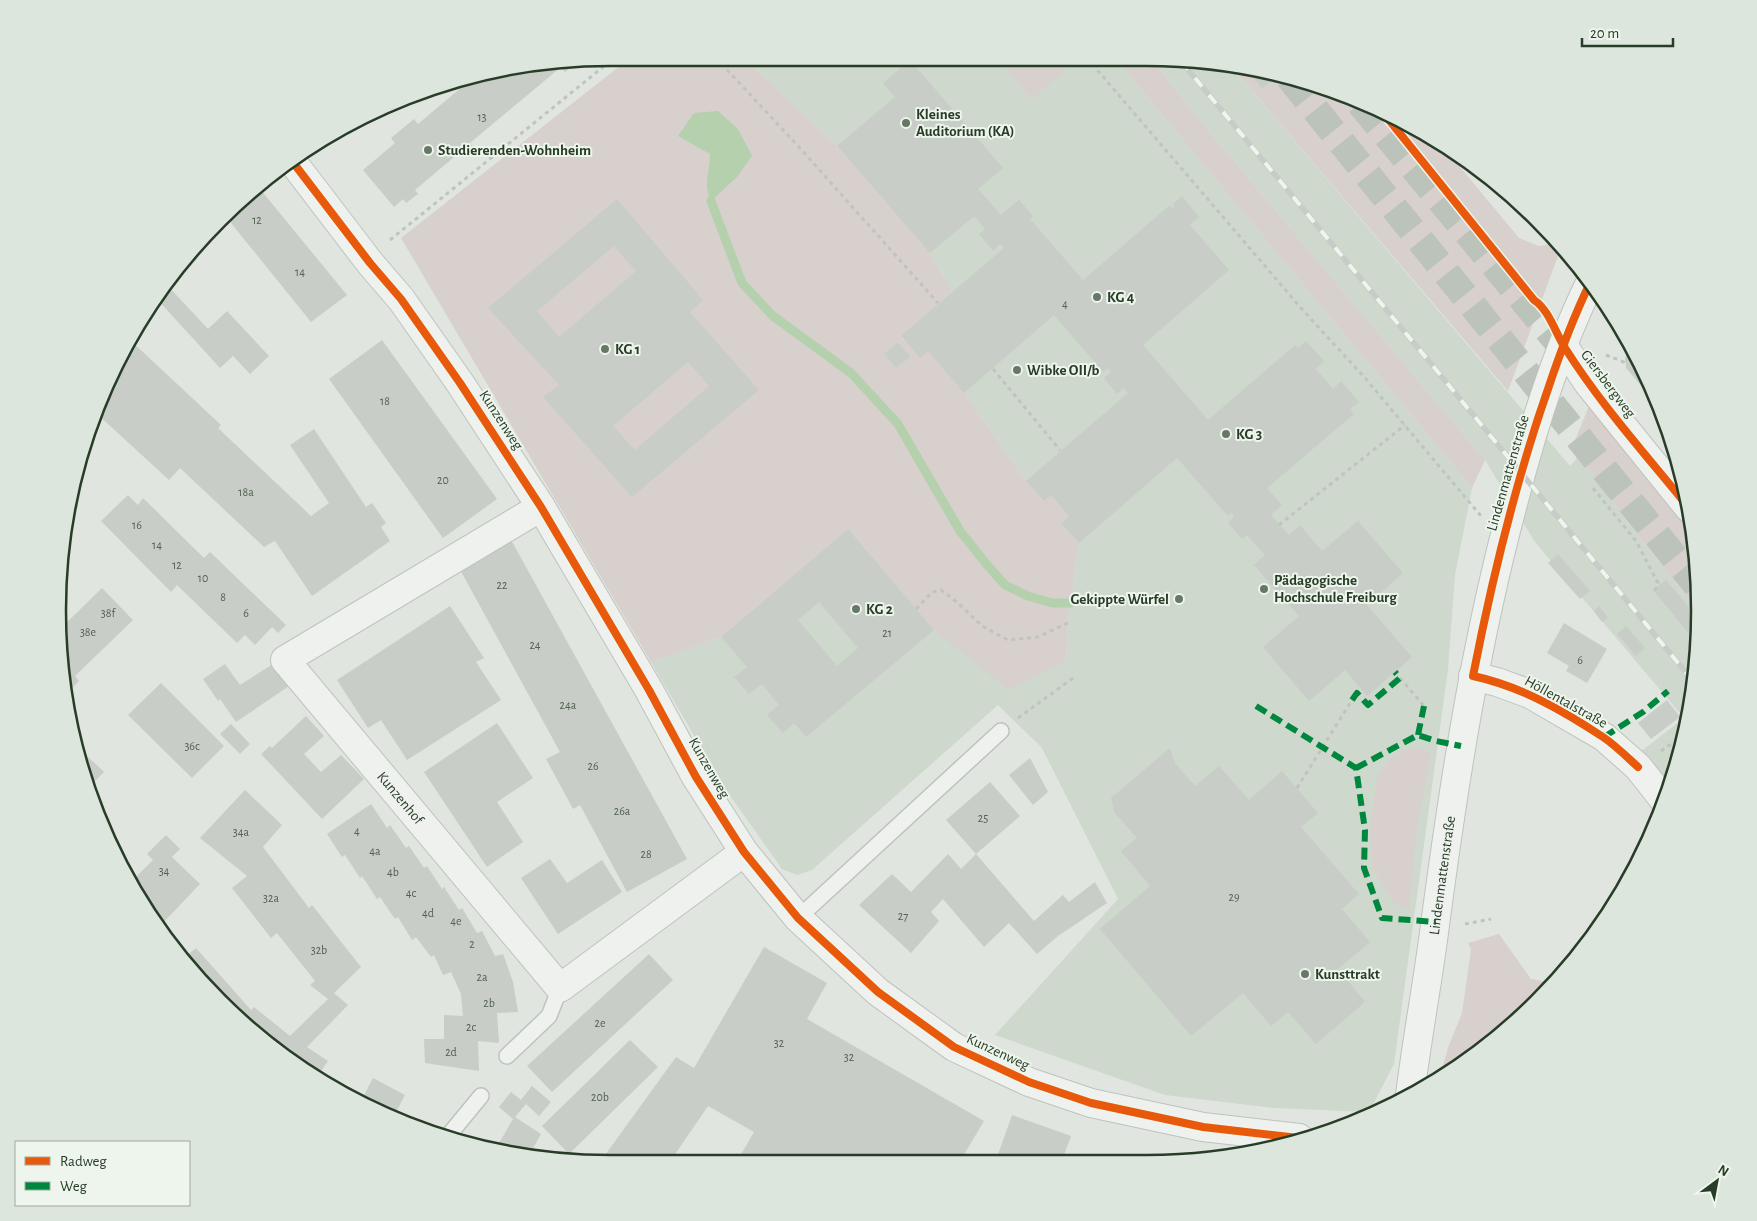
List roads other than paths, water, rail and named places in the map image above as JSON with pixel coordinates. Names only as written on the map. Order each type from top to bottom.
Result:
[{"type":"street","name":"Kunzenweg","points":[[296,167],[370,263],[407,306],[460,383],[541,507],[649,690],[696,777],[744,852],[798,918],[878,992],[954,1047],[1029,1082],[1091,1103],[1203,1127],[1285,1136]]},
{"type":"street","name":"Lindenmattenstraße","points":[[1411,1086],[1449,819],[1487,604],[1523,466],[1569,326],[1586,291]]},
{"type":"street","name":"Giersbergweg","points":[[1563,345],[1588,383],[1677,492]]},
{"type":"street","name":"Kunzenhof","points":[[541,507],[285,660],[560,988]]},
{"type":"street","name":"Höllentalstraße","points":[[1473,676],[1498,682],[1530,694],[1604,737],[1638,767],[1659,793]]},
{"type":"street","points":[[560,988],[744,852]]},
{"type":"lane","points":[[798,918],[1001,730]]},
{"type":"lane","points":[[507,1056],[549,1016],[560,988]]},
{"type":"lane","points":[[452,1131],[481,1096]]},
{"type":"waterway","points":[[711,201],[742,283],[773,316],[851,373],[898,424],[960,531],[1005,585],[1028,596],[1052,603],[1071,603]]},
{"type":"tunnel","points":[[1298,88],[1690,576]]},
{"type":"tunnel","points":[[1369,114],[1576,364]]},
{"type":"railway","points":[[1186,67],[1687,674]]},
{"type":"place","name":"Kleines Auditorium (KA)","points":[[906,123]]},
{"type":"place","name":"Studierenden-Wohnheim","points":[[428,150]]},
{"type":"place","name":"KG 4","points":[[1097,297]]},
{"type":"place","name":"KG 1","points":[[605,349]]},
{"type":"place","name":"Wibke OII/b","points":[[1017,370]]},
{"type":"place","name":"KG 3","points":[[1226,434]]},
{"type":"place","name":"Pädagogische Hochschule Freiburg","points":[[1264,589]]},
{"type":"place","name":"Gekippte Würfel","points":[[1179,599]]},
{"type":"place","name":"KG 2","points":[[856,609]]},
{"type":"place","name":"Kunsttrakt","points":[[1305,974]]}]
